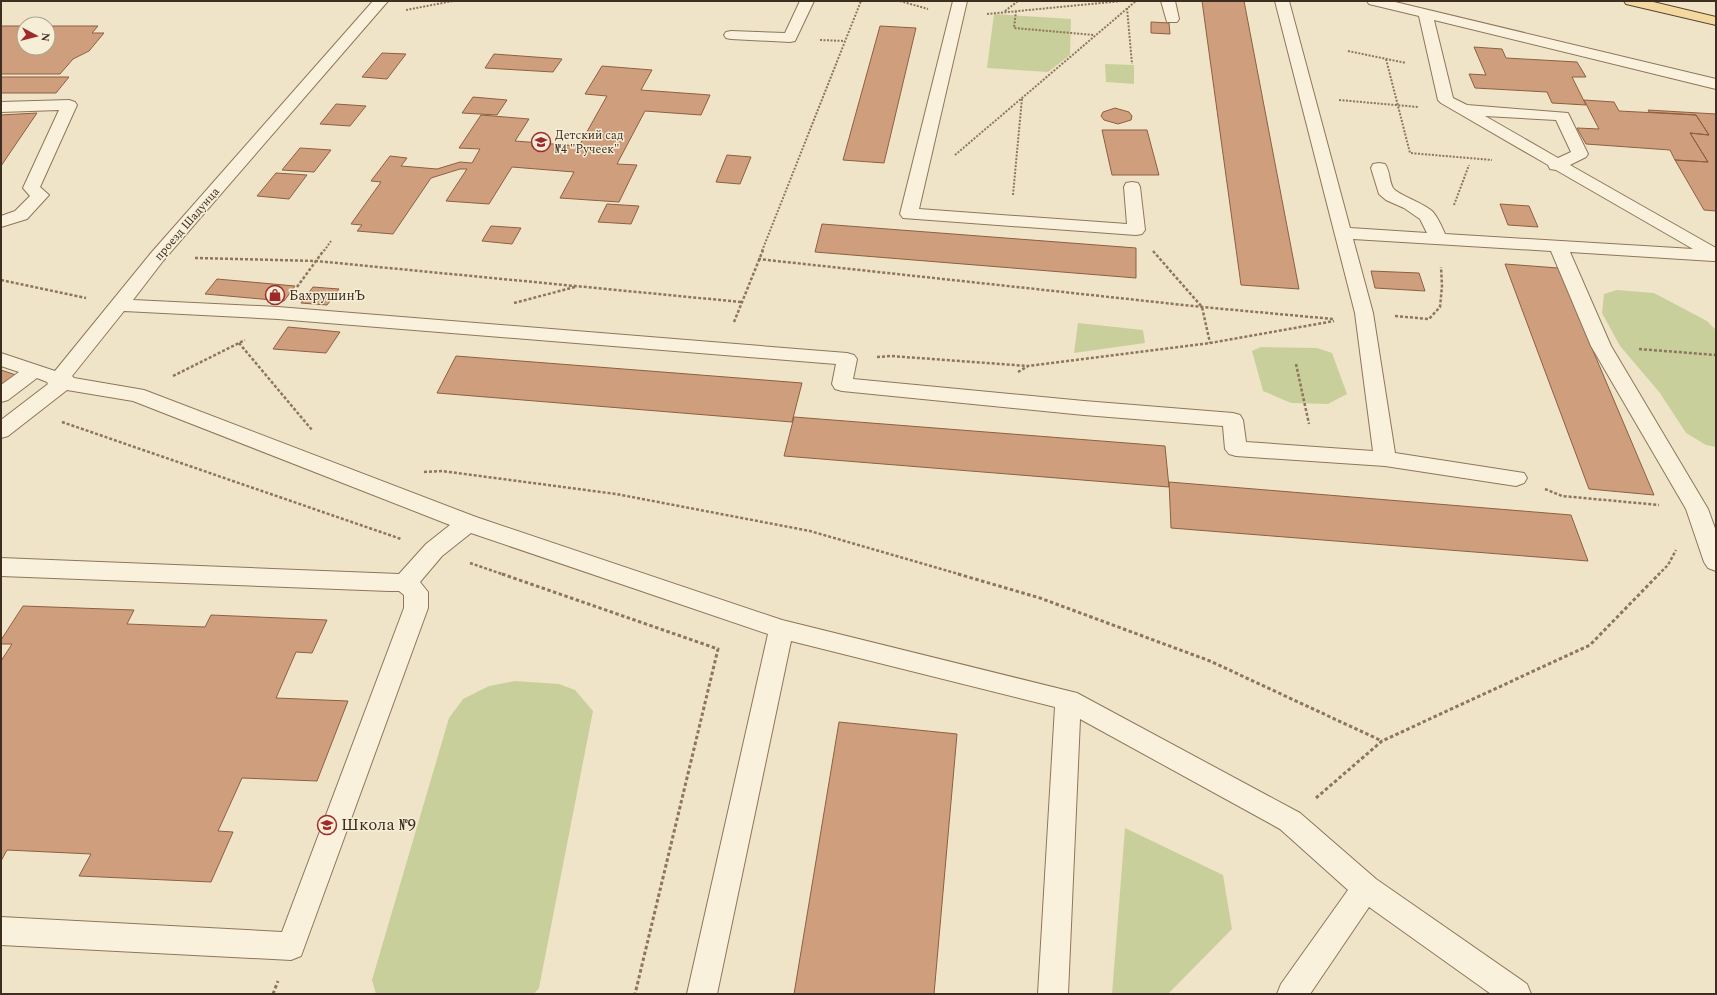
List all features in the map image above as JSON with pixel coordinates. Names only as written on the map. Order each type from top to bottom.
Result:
[{"type":"main road","points":[[1631,1],[1716,21]]},
{"type":"street","name":"проезд Шадунца","points":[[1,431],[62,381],[157,257],[381,1]]},
{"type":"street","points":[[731,34],[790,38],[807,1]]},
{"type":"street","points":[[1168,1],[1172,19]]},
{"type":"street","points":[[1282,1],[1364,313],[1385,459]]},
{"type":"street","points":[[1374,1],[1716,84]]},
{"type":"street","points":[[958,7],[909,214],[1136,230],[1132,187]]},
{"type":"street","points":[[1424,13],[1446,100],[1556,165],[1716,256]]},
{"type":"street","points":[[1,106],[69,105],[31,188],[40,195],[22,215],[1,222]]},
{"type":"street","points":[[1462,110],[1562,116],[1580,154],[1556,165]]},
{"type":"street","points":[[1379,168],[1384,190],[1392,196],[1410,204],[1427,216],[1441,240]]},
{"type":"street","points":[[1343,233],[1716,256]]},
{"type":"street","points":[[1559,247],[1565,265],[1601,346],[1697,508],[1716,562]]},
{"type":"street","points":[[120,306],[278,313],[846,359],[842,384],[1084,408],[1233,420],[1236,449],[1385,459],[1516,478]]},
{"type":"street","points":[[1,359],[62,381],[137,395],[468,523],[781,629],[1068,700],[1290,821],[1366,888],[1516,994]]},
{"type":"street","points":[[1,395],[34,370]]},
{"type":"street","points":[[405,584],[434,550],[468,523]]},
{"type":"street","points":[[1,567],[405,584],[416,592],[416,608],[291,946],[1,931]]},
{"type":"street","points":[[702,994],[781,629]]},
{"type":"street","points":[[1053,994],[1068,700]]},
{"type":"street","points":[[1292,994],[1366,888]]},
{"type":"path","points":[[367,16],[430,7],[453,1]]},
{"type":"path","points":[[724,350],[740,302],[861,1]]},
{"type":"path","points":[[900,1],[932,11],[958,7],[1005,12],[1122,1]]},
{"type":"path","points":[[1005,12],[1018,1]]},
{"type":"path","points":[[914,190],[1094,35],[1136,1]]},
{"type":"path","points":[[1127,8],[1132,64]]},
{"type":"path","points":[[1016,11],[1014,28],[1094,35]]},
{"type":"path","points":[[1348,51],[1438,69]]},
{"type":"path","points":[[1386,59],[1410,153],[1497,160]]},
{"type":"path","points":[[1307,96],[1420,108]]},
{"type":"path","points":[[1010,221],[1022,98]]},
{"type":"path","points":[[1441,240],[1451,212],[1464,183],[1469,165]]},
{"type":"path","points":[[278,313],[331,241]]},
{"type":"path","points":[[1154,252],[1202,307],[1210,343]]},
{"type":"path","points":[[157,257],[316,261],[740,302]]},
{"type":"path","points":[[758,259],[1202,307],[1340,320],[1210,343],[1028,366],[891,356],[846,359]]},
{"type":"path","points":[[1364,313],[1429,319],[1440,307],[1442,286],[1440,260]]},
{"type":"path","points":[[1,280],[120,306]]},
{"type":"path","points":[[137,395],[246,339]]},
{"type":"path","points":[[239,343],[313,431]]},
{"type":"path","points":[[1601,346],[1716,355]]},
{"type":"path","points":[[1296,364],[1315,454]]},
{"type":"path","points":[[977,397],[1028,366]]},
{"type":"path","points":[[56,426],[62,422],[718,649],[635,994]]},
{"type":"path","points":[[420,472],[442,470],[616,494],[810,531],[1040,598],[1210,661],[1382,741]]},
{"type":"path","points":[[1290,821],[1382,741],[1590,645],[1668,565],[1697,508],[1562,496],[1516,478]]},
{"type":"green space","points":[[994,14],[1071,19],[1070,55],[1048,72],[987,68]]},
{"type":"green space","points":[[1105,64],[1134,65],[1134,84],[1106,82]]},
{"type":"green space","points":[[1617,290],[1654,293],[1707,321],[1716,330],[1716,447],[1706,445],[1686,433],[1660,393],[1620,346],[1602,313],[1604,294]]},
{"type":"green space","points":[[1078,323],[1143,330],[1145,343],[1074,353]]},
{"type":"green space","points":[[1261,347],[1317,348],[1332,353],[1347,394],[1328,404],[1291,403],[1263,391],[1252,351]]},
{"type":"green space","points":[[515,681],[559,684],[575,690],[593,711],[539,988],[534,994],[376,994],[372,980],[449,718],[463,699],[489,686]]},
{"type":"green space","points":[[1125,828],[1223,875],[1232,929],[1168,994],[1112,994]]},
{"type":"building","points":[[1202,1],[1244,1],[1299,289],[1241,285]]},
{"type":"building","points":[[1151,22],[1169,23],[1170,34],[1151,33]]},
{"type":"building","points":[[1,26],[16,26],[16,56],[56,56],[56,26],[98,26],[92,33],[104,33],[89,51],[73,59],[60,74],[1,74]]},
{"type":"building","points":[[880,26],[916,28],[884,163],[843,160]]},
{"type":"building","points":[[1474,47],[1502,49],[1506,58],[1577,62],[1586,77],[1572,77],[1586,105],[1552,103],[1547,92],[1475,88],[1469,74],[1486,75]]},
{"type":"building","points":[[382,53],[406,54],[387,79],[362,77]]},
{"type":"building","points":[[494,54],[562,59],[553,72],[485,68]]},
{"type":"building","points":[[602,66],[652,70],[641,90],[710,95],[701,115],[645,111],[617,164],[637,165],[619,202],[560,198],[574,172],[512,167],[489,204],[446,201],[467,169],[460,169],[431,178],[393,234],[357,231],[362,225],[351,224],[381,182],[371,181],[390,156],[407,158],[401,166],[437,169],[460,162],[472,163],[480,149],[459,148],[481,115],[529,119],[515,141],[579,146],[607,96],[585,94]]},
{"type":"building","points":[[1,77],[69,77],[56,93],[1,93]]},
{"type":"building","points":[[473,97],[507,100],[497,115],[462,113]]},
{"type":"building","points":[[1584,100],[1614,102],[1619,111],[1696,115],[1709,135],[1690,133],[1708,162],[1675,160],[1670,150],[1586,144],[1577,128],[1599,129]]},
{"type":"building","points":[[336,104],[366,106],[350,126],[320,124]]},
{"type":"building","points":[[1115,108],[1129,112],[1132,116],[1131,120],[1118,124],[1104,120],[1101,116],[1103,112]]},
{"type":"building","points":[[1648,110],[1716,114],[1716,211],[1704,210],[1675,160],[1708,162],[1690,133],[1709,135],[1696,115],[1649,112]]},
{"type":"building","points":[[37,113],[1,166],[1,115]]},
{"type":"building","points":[[1102,130],[1147,130],[1159,175],[1112,175]]},
{"type":"building","points":[[300,148],[331,150],[314,172],[282,170]]},
{"type":"building","points":[[727,155],[751,157],[740,184],[716,182]]},
{"type":"building","points":[[276,173],[307,175],[289,199],[257,196]]},
{"type":"building","points":[[607,204],[639,206],[631,224],[598,222]]},
{"type":"building","points":[[1500,204],[1529,206],[1538,227],[1508,225]]},
{"type":"building","points":[[822,224],[1136,248],[1136,278],[815,252]]},
{"type":"building","points":[[491,226],[521,228],[512,244],[482,241]]},
{"type":"building","points":[[1505,264],[1558,268],[1654,495],[1589,489]]},
{"type":"building","points":[[1371,271],[1419,273],[1425,291],[1375,288]]},
{"type":"building","points":[[217,279],[295,286],[284,301],[205,294]]},
{"type":"building","points":[[313,287],[339,289],[327,305],[301,303]]},
{"type":"building","points":[[288,327],[340,332],[326,353],[273,349]]},
{"type":"building","points":[[456,356],[802,383],[792,422],[437,393]]},
{"type":"building","points":[[1,370],[16,375],[1,386]]},
{"type":"building","points":[[794,417],[1165,446],[1169,487],[784,456]]},
{"type":"building","points":[[1169,482],[1571,515],[1588,561],[1171,528]]},
{"type":"building","points":[[23,606],[134,610],[127,624],[205,627],[211,615],[327,620],[312,653],[296,652],[276,698],[348,701],[317,781],[242,778],[218,831],[233,832],[211,882],[79,876],[91,854],[7,850],[1,861],[1,661],[12,644],[1,644],[1,640]]},
{"type":"building","points":[[839,722],[957,734],[934,994],[794,994]]},
{"type":"place","name":"Детский сад №4 \"Ручеек\"","points":[[541,142]]},
{"type":"place","name":"БахрушинЪ","points":[[275,295]]},
{"type":"place","name":"Школа №9","points":[[327,825]]}]
